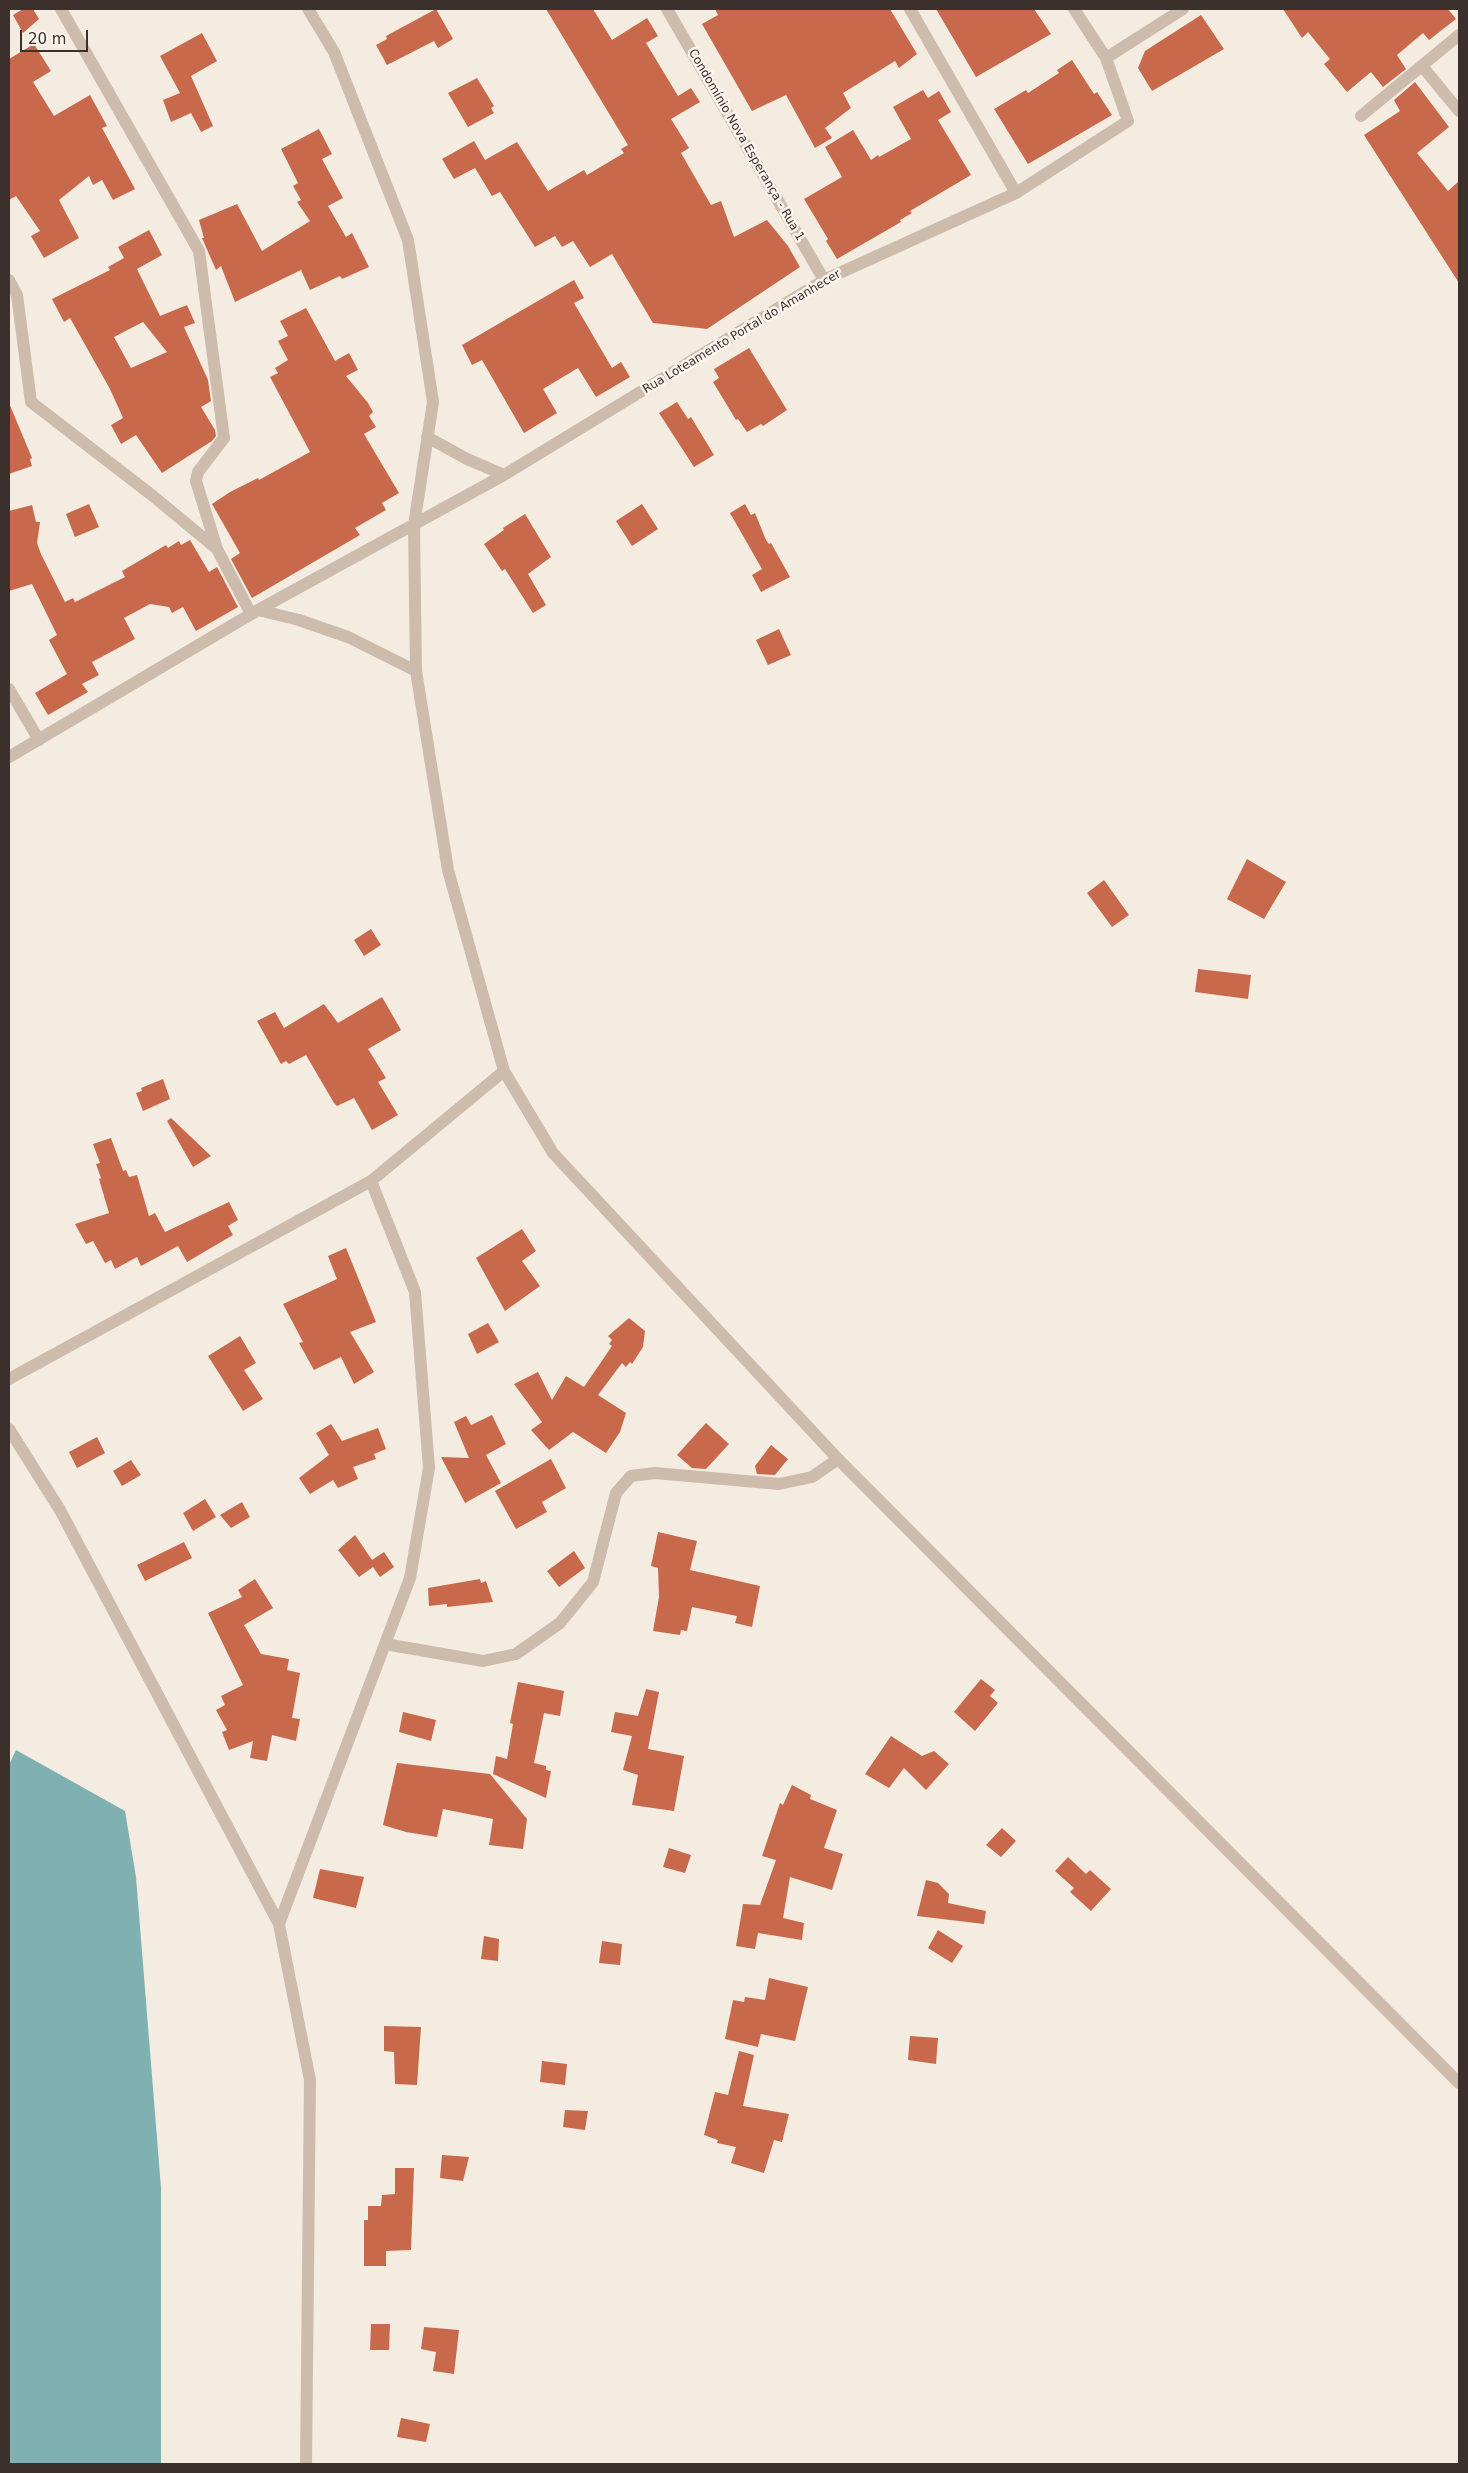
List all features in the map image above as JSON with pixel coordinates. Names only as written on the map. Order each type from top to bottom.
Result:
[{"type":"street","points":[[61,9],[199,252],[224,438],[198,472],[196,480],[217,549],[254,612],[298,620],[348,637],[416,671]]},
{"type":"street","points":[[308,9],[334,52],[408,240],[433,402],[414,525],[416,671],[448,870],[504,1071],[554,1153],[838,1459],[1459,2083]]},
{"type":"street","name":"Condomínio Nova Esperança - Rua 1","points":[[667,9],[824,280]]},
{"type":"street","points":[[910,9],[1016,193]]},
{"type":"street","points":[[1074,9],[1106,58],[1183,9]]},
{"type":"street","points":[[1362,116],[1459,36]]},
{"type":"street","name":"Rua Loteamento Portal do Amanhecer","points":[[9,757],[254,612],[504,475],[824,280],[1016,193],[1128,121],[1106,58]]},
{"type":"street","points":[[1422,66],[1459,111]]},
{"type":"street","points":[[9,280],[17,295],[32,402],[153,496],[217,549]]},
{"type":"street","points":[[427,437],[467,459],[504,475]]},
{"type":"street","points":[[9,689],[39,740]]},
{"type":"street","points":[[9,1380],[371,1182],[504,1071]]},
{"type":"street","points":[[279,1924],[410,1578],[429,1468],[415,1292],[371,1182]]},
{"type":"street","points":[[9,1429],[60,1510],[279,1924],[310,2080],[306,2464]]},
{"type":"street","points":[[385,1644],[483,1661],[516,1654],[560,1623],[593,1582],[616,1493],[631,1476],[655,1473],[779,1484],[812,1477],[838,1459]]},
{"type":"water","points":[[16,1750],[125,1811],[136,1877],[161,2188],[161,2464],[9,2464],[9,1765]]},
{"type":"building","points":[[23,9],[33,9],[39,19],[23,33],[13,15]]},
{"type":"building","points":[[436,9],[453,39],[438,48],[434,41],[387,65],[376,45],[387,39],[386,36]]},
{"type":"building","points":[[546,9],[593,9],[612,40],[647,18],[658,36],[646,43],[678,96],[691,88],[700,102],[671,119],[689,148],[681,153],[711,205],[721,201],[734,237],[767,220],[788,246],[800,267],[707,329],[653,323],[612,254],[590,267],[573,241],[562,247],[555,236],[535,247],[500,192],[492,196],[475,168],[454,179],[442,159],[474,141],[485,160],[517,142],[548,191],[584,170],[587,175],[624,153],[621,149],[628,145]]},
{"type":"building","points":[[715,9],[890,9],[917,54],[899,68],[895,61],[843,93],[851,108],[825,128],[832,138],[815,148],[786,95],[752,111],[702,24],[718,15]]},
{"type":"building","points":[[936,9],[1034,9],[1051,34],[976,77]]},
{"type":"building","points":[[1283,9],[1448,9],[1456,19],[1429,40],[1423,33],[1397,55],[1406,69],[1383,87],[1371,72],[1347,92],[1324,64],[1330,59],[1308,32],[1302,38]]},
{"type":"building","points":[[1201,15],[1224,49],[1152,91],[1138,68],[1145,51]]},
{"type":"building","points":[[202,33],[217,61],[191,76],[213,126],[201,132],[191,113],[171,122],[163,100],[180,93],[160,56]]},
{"type":"building","points":[[34,44],[51,71],[33,82],[54,116],[90,95],[107,126],[102,128],[135,189],[113,200],[102,180],[93,185],[89,176],[59,200],[79,238],[44,258],[31,236],[40,231],[16,196],[9,200],[9,59]]},
{"type":"building","points":[[1072,60],[1094,94],[1097,92],[1112,115],[1028,164],[994,109],[1026,90],[1028,93],[1059,73],[1057,70]]},
{"type":"building","points":[[477,78],[494,106],[491,108],[494,113],[468,127],[448,93]]},
{"type":"building","points":[[1415,82],[1449,127],[1417,153],[1448,191],[1459,181],[1459,283],[1364,135],[1400,111],[1394,100]]},
{"type":"building","points":[[923,90],[928,98],[939,91],[951,112],[938,120],[971,175],[910,211],[912,213],[900,220],[901,222],[837,259],[826,241],[828,239],[804,199],[842,177],[825,147],[853,130],[871,160],[911,139],[893,107]]},
{"type":"building","points":[[319,129],[332,154],[322,159],[343,198],[328,206],[346,237],[352,233],[369,267],[342,279],[340,276],[310,290],[301,270],[235,302],[221,266],[216,270],[202,238],[204,238],[199,220],[237,204],[262,251],[310,221],[297,202],[301,200],[293,186],[298,183],[281,149]]},
{"type":"building","points":[[149,230],[162,255],[137,269],[160,316],[187,305],[195,323],[184,327],[208,380],[211,401],[201,407],[215,430],[216,436],[212,441],[162,473],[136,435],[121,444],[111,425],[123,418],[110,389],[70,318],[64,322],[52,299],[110,270],[108,267],[124,258],[118,247]],"holes":[[[143,322],[167,352],[131,368],[114,337]]]},
{"type":"building","points":[[574,280],[584,298],[574,303],[612,368],[621,362],[630,377],[596,397],[578,368],[543,389],[557,413],[524,433],[482,360],[472,365],[462,345]]},
{"type":"building","points":[[306,308],[335,361],[349,353],[358,370],[346,376],[368,403],[373,412],[369,416],[376,427],[364,434],[399,493],[382,503],[386,510],[355,528],[360,535],[252,598],[231,559],[240,553],[212,504],[230,492],[258,478],[259,480],[310,452],[270,377],[278,373],[275,368],[288,360],[278,341],[288,336],[280,321]]},
{"type":"building","points":[[749,348],[787,410],[763,426],[761,424],[747,432],[738,419],[736,420],[713,382],[719,378],[714,369]]},
{"type":"building","points":[[677,402],[688,419],[691,417],[714,455],[694,467],[659,413]]},
{"type":"building","points":[[9,403],[32,458],[30,459],[32,466],[9,474]]},
{"type":"building","points":[[89,504],[99,527],[75,537],[66,514]]},
{"type":"building","points":[[642,504],[658,529],[632,546],[616,521]]},
{"type":"building","points":[[745,504],[751,515],[755,513],[766,540],[769,544],[771,543],[790,577],[761,592],[752,575],[762,569],[730,513]]},
{"type":"building","points":[[32,505],[36,522],[40,522],[37,543],[65,602],[73,598],[75,602],[125,577],[122,571],[166,545],[168,548],[179,541],[181,545],[190,540],[209,572],[217,567],[238,607],[196,631],[183,607],[172,613],[169,607],[150,604],[124,618],[135,639],[92,662],[99,675],[82,684],[88,692],[48,715],[35,693],[67,674],[49,640],[57,635],[32,584],[9,591],[9,511]]},
{"type":"building","points":[[525,514],[551,557],[528,574],[546,605],[533,613],[505,569],[502,571],[484,544],[504,530],[503,528]]},
{"type":"building","points":[[779,629],[791,655],[768,665],[756,640]]},
{"type":"building","points":[[1247,859],[1286,882],[1264,919],[1227,899]]},
{"type":"building","points":[[1104,880],[1129,915],[1112,927],[1087,893]]},
{"type":"building","points":[[371,929],[381,945],[364,956],[354,940]]},
{"type":"building","points":[[1198,969],[1251,975],[1248,999],[1195,992]]},
{"type":"building","points":[[382,997],[401,1030],[368,1049],[386,1078],[378,1082],[398,1115],[372,1130],[354,1098],[337,1106],[334,1103],[306,1055],[289,1064],[286,1061],[281,1064],[257,1021],[275,1012],[284,1028],[324,1004],[338,1023]]},
{"type":"building","points":[[163,1079],[170,1099],[143,1111],[136,1093],[142,1091],[141,1088]]},
{"type":"building","points":[[171,1118],[211,1156],[193,1167],[167,1121]]},
{"type":"building","points":[[111,1138],[123,1171],[126,1170],[129,1177],[137,1175],[149,1216],[155,1213],[165,1232],[229,1202],[238,1220],[228,1226],[233,1235],[187,1262],[178,1246],[141,1266],[137,1257],[115,1269],[111,1260],[105,1263],[93,1241],[86,1244],[75,1224],[109,1213],[96,1164],[100,1163],[93,1144]]},
{"type":"building","points":[[522,1229],[536,1251],[522,1261],[540,1286],[505,1311],[476,1258]]},
{"type":"building","points":[[346,1248],[376,1322],[350,1332],[374,1372],[354,1384],[341,1357],[314,1370],[299,1343],[303,1342],[283,1304],[337,1279],[328,1256]]},
{"type":"building","points":[[629,1318],[645,1331],[643,1347],[632,1364],[630,1362],[626,1367],[622,1363],[598,1395],[626,1413],[620,1432],[606,1453],[573,1432],[549,1450],[531,1430],[542,1422],[514,1384],[538,1372],[552,1400],[566,1376],[584,1387],[612,1346],[609,1344],[612,1340],[608,1336]]},
{"type":"building","points":[[488,1323],[499,1342],[477,1354],[468,1334]]},
{"type":"building","points":[[240,1336],[256,1363],[244,1370],[263,1399],[243,1411],[208,1356]]},
{"type":"building","points":[[492,1415],[506,1444],[486,1455],[501,1483],[465,1503],[441,1457],[469,1458],[454,1422],[466,1416],[471,1425]]},
{"type":"building","points":[[706,1423],[729,1444],[706,1469],[692,1468],[677,1455]]},
{"type":"building","points":[[331,1424],[342,1441],[378,1428],[386,1449],[374,1454],[376,1459],[353,1467],[358,1479],[338,1488],[333,1480],[310,1494],[299,1478],[329,1455],[316,1433]]},
{"type":"building","points":[[97,1437],[105,1453],[77,1468],[69,1452]]},
{"type":"building","points":[[771,1445],[788,1459],[775,1475],[757,1474],[755,1466]]},
{"type":"building","points":[[551,1459],[566,1488],[542,1502],[547,1512],[516,1529],[495,1491]]},
{"type":"building","points":[[131,1460],[141,1475],[122,1486],[113,1471]]},
{"type":"building","points":[[205,1499],[216,1517],[193,1531],[183,1513]]},
{"type":"building","points":[[242,1502],[250,1517],[231,1528],[220,1515]]},
{"type":"building","points":[[658,1532],[697,1541],[690,1570],[760,1586],[752,1627],[735,1623],[737,1616],[692,1607],[687,1631],[681,1630],[680,1635],[653,1631],[659,1597],[658,1568],[651,1566]]},
{"type":"building","points":[[355,1535],[372,1560],[384,1552],[394,1567],[380,1577],[373,1567],[359,1577],[338,1550]]},
{"type":"building","points":[[184,1542],[192,1558],[145,1581],[137,1565]]},
{"type":"building","points":[[574,1551],[585,1568],[559,1587],[547,1571]]},
{"type":"building","points":[[255,1579],[273,1608],[244,1625],[261,1654],[289,1659],[287,1670],[300,1673],[292,1718],[300,1719],[296,1741],[272,1735],[267,1761],[250,1758],[253,1741],[229,1750],[222,1732],[227,1730],[216,1710],[225,1705],[221,1696],[243,1685],[208,1613],[242,1597],[238,1590]]},
{"type":"building","points":[[480,1579],[481,1583],[486,1581],[493,1602],[447,1607],[447,1604],[429,1606],[428,1588]]},
{"type":"building","points":[[981,1679],[995,1690],[990,1696],[998,1703],[975,1731],[954,1712]]},
{"type":"building","points":[[518,1682],[564,1691],[560,1716],[544,1713],[534,1763],[546,1766],[546,1770],[551,1771],[546,1798],[493,1774],[496,1756],[507,1759],[513,1724],[510,1723]]},
{"type":"building","points":[[646,1689],[659,1692],[648,1749],[684,1756],[674,1811],[632,1805],[638,1775],[623,1770],[632,1736],[611,1732],[615,1712],[638,1716]]},
{"type":"building","points":[[403,1712],[436,1720],[431,1741],[399,1732]]},
{"type":"building","points":[[891,1736],[922,1756],[934,1751],[949,1764],[926,1790],[904,1768],[889,1788],[865,1774]]},
{"type":"building","points":[[397,1763],[490,1774],[527,1819],[523,1849],[489,1845],[493,1819],[443,1809],[437,1837],[406,1832],[383,1825]]},
{"type":"building","points":[[792,1785],[811,1795],[810,1799],[837,1810],[824,1848],[843,1854],[832,1890],[790,1877],[783,1918],[804,1923],[802,1940],[758,1933],[755,1949],[736,1946],[743,1904],[760,1905],[776,1860],[762,1856],[780,1803],[783,1805]]},
{"type":"building","points":[[1002,1828],[1016,1841],[1001,1857],[986,1845]]},
{"type":"building","points":[[669,1848],[691,1855],[685,1873],[663,1867]]},
{"type":"building","points":[[1068,1857],[1086,1874],[1090,1870],[1111,1889],[1091,1911],[1070,1892],[1074,1888],[1055,1871]]},
{"type":"building","points":[[320,1869],[364,1877],[356,1908],[313,1898]]},
{"type":"building","points":[[926,1880],[938,1883],[949,1894],[948,1903],[986,1911],[984,1924],[917,1916]]},
{"type":"building","points":[[938,1930],[963,1946],[952,1963],[928,1948]]},
{"type":"building","points":[[484,1936],[499,1939],[498,1961],[481,1959]]},
{"type":"building","points":[[602,1941],[622,1944],[620,1965],[599,1963]]},
{"type":"building","points":[[769,1978],[808,1987],[795,2041],[761,2034],[758,2047],[725,2039],[733,2000],[744,2002],[745,1997],[765,2000]]},
{"type":"building","points":[[384,2026],[421,2027],[417,2085],[395,2084],[394,2052],[384,2051]]},
{"type":"building","points":[[910,2036],[938,2038],[936,2064],[908,2060]]},
{"type":"building","points":[[739,2051],[754,2055],[743,2106],[789,2114],[782,2142],[774,2140],[764,2173],[731,2163],[736,2147],[717,2143],[718,2140],[704,2135],[715,2092],[728,2095]]},
{"type":"building","points":[[542,2061],[567,2064],[565,2085],[540,2082]]},
{"type":"building","points":[[565,2110],[588,2111],[585,2130],[563,2127]]},
{"type":"building","points":[[442,2155],[469,2157],[463,2181],[440,2178]]},
{"type":"building","points":[[395,2168],[414,2168],[411,2250],[386,2251],[386,2266],[364,2266],[364,2220],[368,2220],[368,2206],[381,2206],[382,2195],[395,2194]]},
{"type":"building","points":[[371,2324],[390,2324],[389,2350],[370,2350]]},
{"type":"building","points":[[424,2327],[459,2330],[454,2374],[433,2371],[436,2352],[421,2349]]},
{"type":"building","points":[[401,2418],[430,2424],[426,2442],[397,2437]]}]
